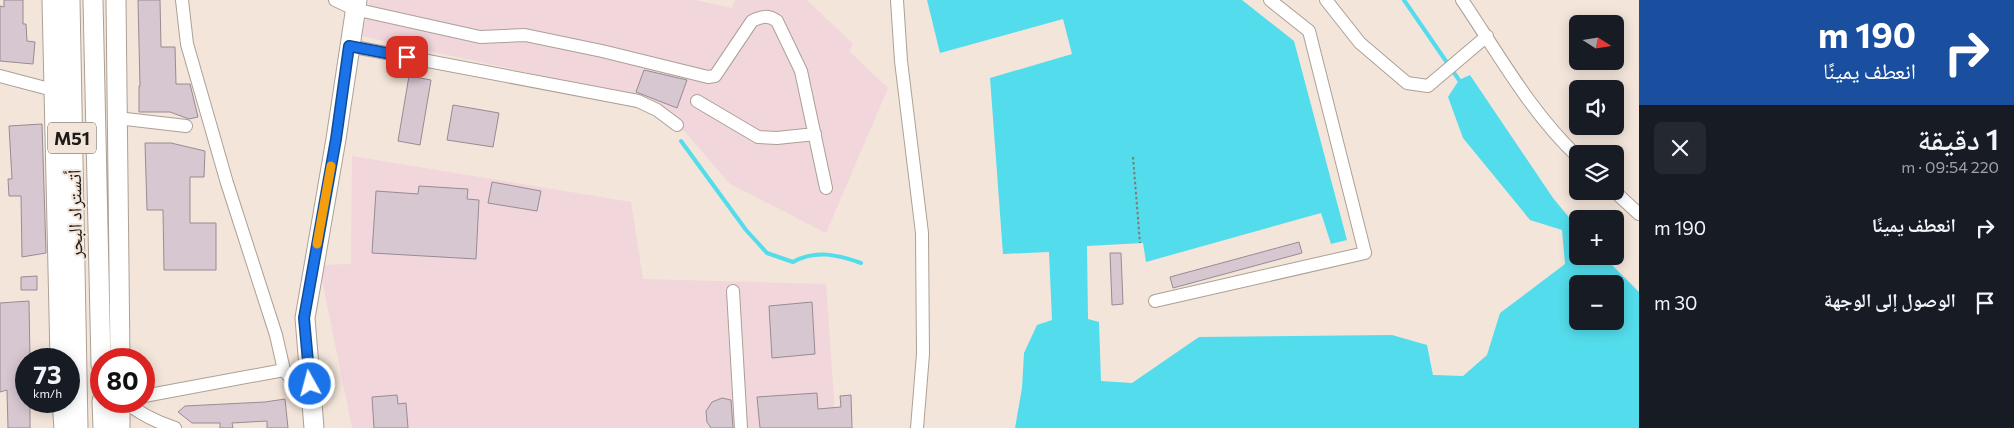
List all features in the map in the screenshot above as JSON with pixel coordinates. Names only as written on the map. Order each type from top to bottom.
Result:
[{"type":"highway","points":[[52,0],[60,348]]},
{"type":"highway","name":"أتستراد البحر","points":[[70,0],[78,428]]},
{"type":"highway","name":"أتستراد البحر","points":[[93,0],[100,348]]},
{"type":"highway","points":[[116,0],[120,348]]},
{"type":"highway","points":[[311,427],[310,384],[304,318],[336,139],[356,5]]},
{"type":"highway","points":[[63,413],[64,428]]},
{"type":"highway","points":[[102,413],[103,428]]},
{"type":"highway","points":[[120,413],[120,428]]},
{"type":"street","points":[[182,0],[187,44],[227,183],[276,335],[284,370],[290,378],[310,384]]},
{"type":"street","points":[[335,0],[480,37],[526,35],[708,77],[715,76],[752,20],[770,17],[777,21],[802,71],[826,188]]},
{"type":"street","points":[[897,0],[900,61],[922,233],[923,354],[917,428]]},
{"type":"street","points":[[1155,301],[1365,253],[1309,30],[1270,0]]},
{"type":"street","points":[[1326,0],[1360,43],[1407,83],[1428,86],[1487,36]]},
{"type":"street","points":[[1462,0],[1518,85],[1569,149]]},
{"type":"street","points":[[349,46],[638,101],[657,110],[677,125]]},
{"type":"street","points":[[0,76],[53,90]]},
{"type":"street","points":[[696,101],[758,137],[777,138],[815,134]]},
{"type":"street","points":[[118,118],[186,126]]},
{"type":"street","points":[[1624,200],[1639,214]]},
{"type":"street","points":[[733,291],[741,428]]},
{"type":"street","points":[[155,394],[284,370]]},
{"type":"street","points":[[140,413],[154,421],[175,428]]},
{"type":"path","points":[[1133,156],[1140,243]]},
{"type":"shaded area","points":[[370,0],[695,0],[732,8],[735,0],[807,0],[853,44],[849,51],[888,88],[826,233],[730,184],[666,110],[633,96],[361,36]]},
{"type":"shaded area","points":[[352,156],[631,202],[643,279],[826,284],[836,428],[352,428],[319,265],[351,264]]},
{"type":"water","points":[[927,0],[1242,0],[1294,41],[1347,240],[1331,244],[1321,213],[1146,262],[1143,243],[1087,246],[1088,319],[1099,322],[1101,381],[1132,383],[1199,337],[1392,335],[1427,345],[1433,375],[1463,376],[1487,355],[1500,313],[1565,264],[1562,230],[1530,220],[1463,138],[1448,97],[1459,80],[1470,75],[1553,198],[1569,217],[1569,265],[1612,265],[1622,275],[1569,275],[1569,330],[1624,330],[1624,277],[1639,292],[1639,428],[1015,428],[1022,388],[1024,353],[1037,325],[1052,320],[1049,252],[1003,254],[990,78],[1072,54],[1063,19],[940,53]]},
{"type":"building","points":[[4,0],[23,0],[23,24],[26,24],[27,41],[35,42],[33,64],[0,61],[0,6],[4,7]]},
{"type":"building","points":[[138,0],[160,0],[161,47],[175,47],[176,84],[190,84],[198,117],[189,119],[170,112],[139,112]]},
{"type":"building","points":[[644,70],[687,80],[677,108],[636,92]]},
{"type":"building","points":[[409,76],[431,80],[420,145],[398,141]]},
{"type":"building","points":[[453,105],[499,113],[493,147],[447,140]]},
{"type":"building","points":[[42,124],[46,253],[22,257],[21,196],[9,196],[8,179],[12,179],[9,126]]},
{"type":"building","points":[[145,143],[171,143],[205,151],[204,177],[190,177],[190,223],[216,223],[216,270],[164,270],[163,210],[147,210]]},
{"type":"building","points":[[492,182],[541,191],[537,211],[488,203]]},
{"type":"building","points":[[419,186],[468,189],[467,199],[479,200],[476,259],[372,253],[376,191],[418,194]]},
{"type":"building","points":[[1299,242],[1302,253],[1173,288],[1170,277]]},
{"type":"building","points":[[1110,253],[1121,253],[1123,304],[1112,305]]},
{"type":"building","points":[[37,276],[37,290],[21,290],[21,277]]},
{"type":"building","points":[[29,301],[30,348],[15,348],[15,413],[30,413],[30,428],[8,428],[7,390],[0,392],[0,303]]},
{"type":"building","points":[[812,302],[815,354],[772,358],[769,306]]},
{"type":"building","points":[[817,393],[818,409],[841,407],[840,396],[851,395],[852,428],[760,428],[757,397]]},
{"type":"building","points":[[397,395],[398,404],[406,403],[408,428],[374,428],[372,397]]},
{"type":"building","points":[[722,398],[731,400],[733,428],[711,428],[707,422],[706,411],[712,402]]},
{"type":"building","points":[[285,399],[288,428],[267,428],[267,421],[232,423],[233,428],[220,428],[220,423],[192,423],[178,412],[185,406],[265,402]]},
{"type":"waterway","points":[[1404,0],[1459,80]]},
{"type":"waterway","points":[[681,141],[746,230],[767,253],[793,262],[819,254],[861,263]]},
{"type":"slow traffic","points":[[317,244],[331,166]]},
{"type":"route","points":[[310,384],[304,318],[336,139],[349,46],[407,57]]}]
